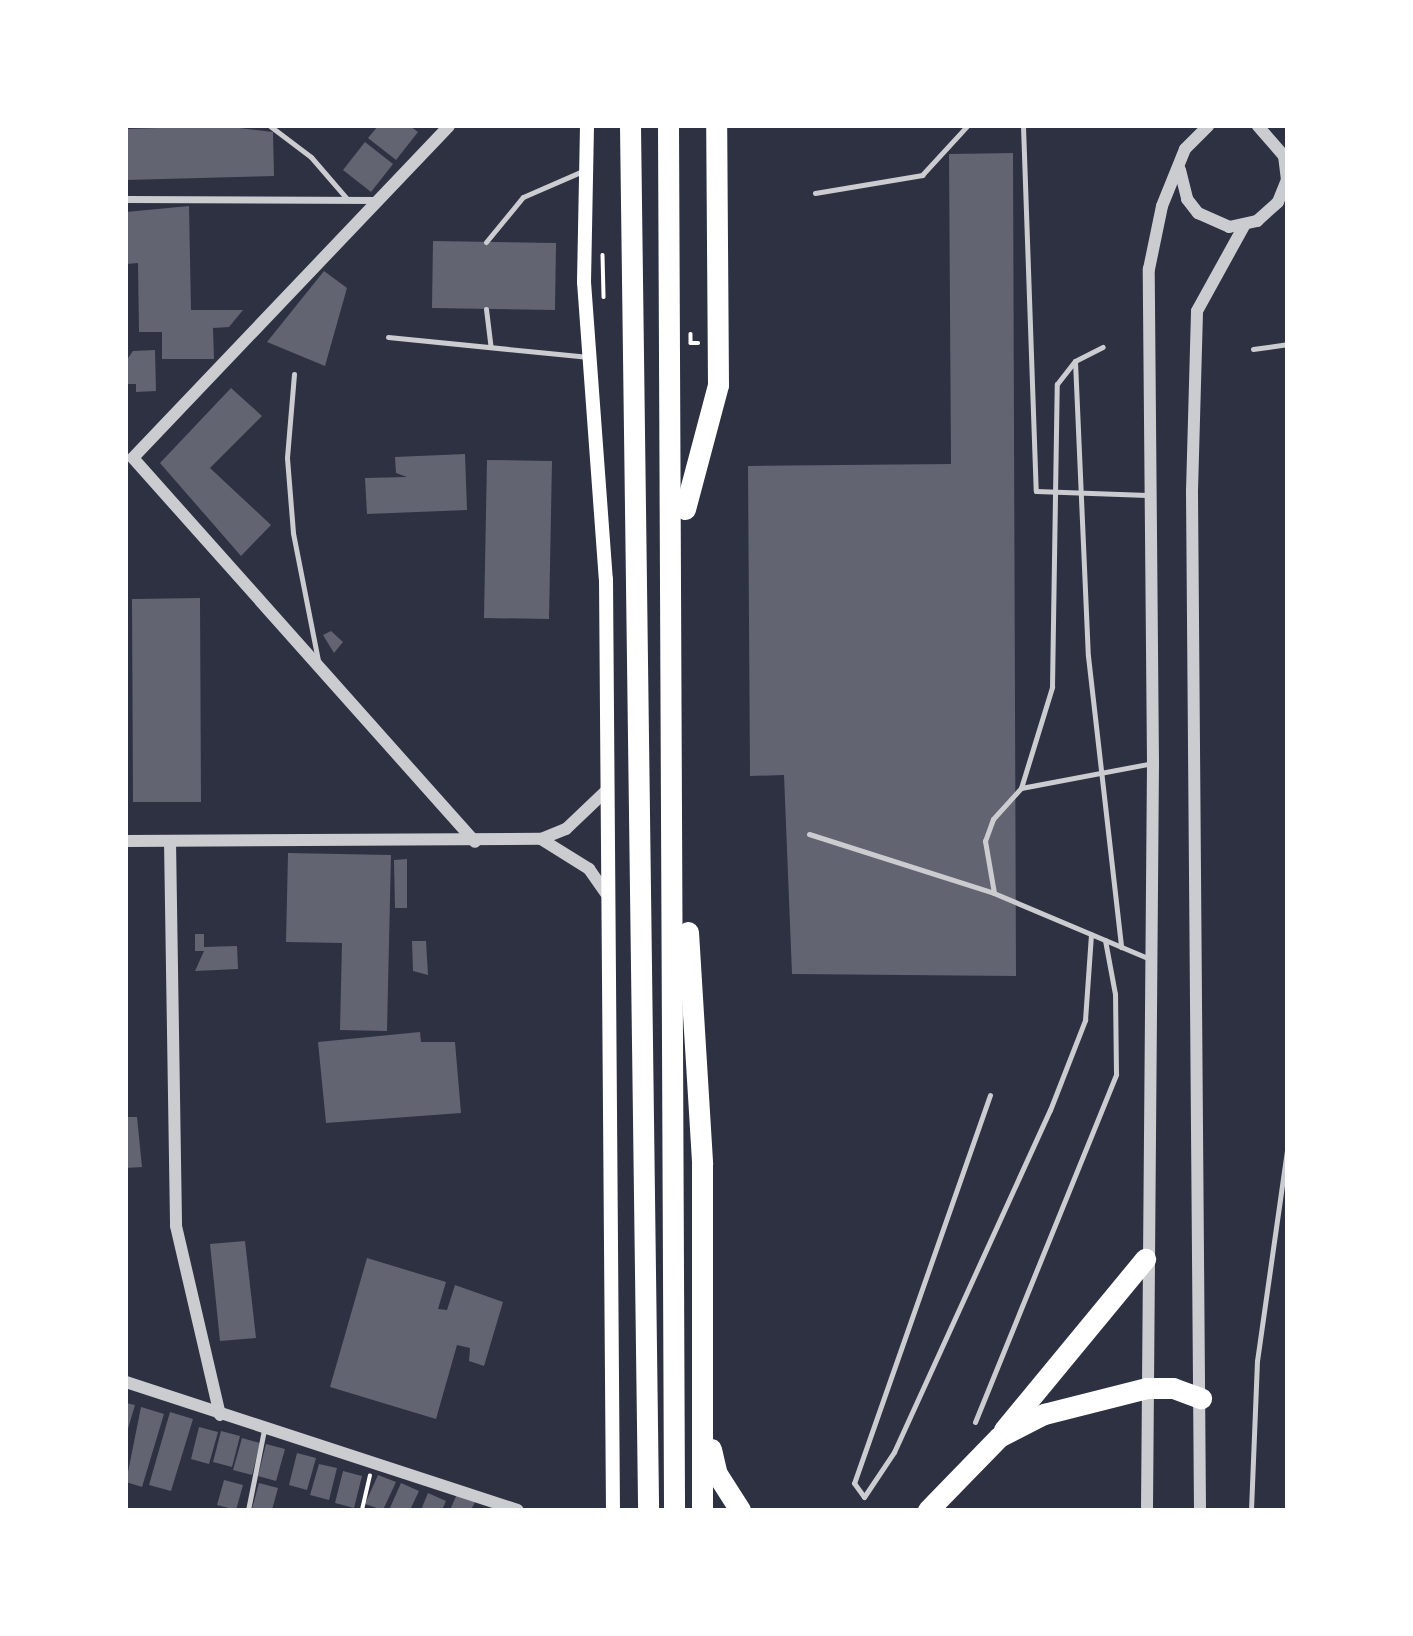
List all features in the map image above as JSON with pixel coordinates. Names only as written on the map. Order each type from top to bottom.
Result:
[{"type":"highway","points":[[630,126],[648,1510]]},
{"type":"highway","points":[[668,126],[675,623],[674,1510]]},
{"type":"highway","points":[[675,623],[687,486],[718,385],[716,126]]},
{"type":"highway","points":[[675,828],[696,1012],[702,1510]]},
{"type":"highway","points":[[928,1510],[999,1437],[1145,1259]]},
{"type":"highway","points":[[999,1437],[1093,1398],[1147,1388],[1173,1388],[1201,1398]]},
{"type":"highway","points":[[702,1413],[717,1474],[740,1510]]},
{"type":"main road","points":[[587,126],[585,170],[589,357],[600,438],[608,789],[606,893],[613,1510]]},
{"type":"street","points":[[449,126],[382,200],[129,458],[475,842]]},
{"type":"street","points":[[1147,1510],[1145,1259],[1153,763],[1147,495],[1149,269],[1162,206],[1185,149],[1208,126]]},
{"type":"street","points":[[1200,1510],[1192,491],[1196,339],[1198,311],[1244,226],[1283,202],[1287,180],[1285,156],[1258,126]]},
{"type":"street","points":[[1180,166],[1181,183],[1198,213],[1212,222],[1244,226]]},
{"type":"street","points":[[126,199],[382,200]]},
{"type":"street","points":[[126,841],[475,842],[541,839],[566,829],[608,789]]},
{"type":"street","points":[[541,839],[589,869],[606,893]]},
{"type":"street","points":[[170,841],[176,1226],[220,1415]]},
{"type":"street","points":[[126,1382],[264,1430],[518,1510]]},
{"type":"lane","points":[[270,126],[311,157],[348,200]]},
{"type":"lane","points":[[815,193],[922,174],[967,126]]},
{"type":"lane","points":[[1023,126],[1036,491],[1103,491],[1147,495]]},
{"type":"lane","points":[[486,242],[523,197],[585,170]]},
{"type":"lane","points":[[486,309],[491,347]]},
{"type":"lane","points":[[388,337],[589,357]]},
{"type":"lane","points":[[1254,349],[1287,344]]},
{"type":"lane","points":[[994,893],[985,841],[993,819],[1021,788],[1052,687],[1056,384],[1075,361],[1103,347]]},
{"type":"lane","points":[[1075,361],[1088,656],[1121,947]]},
{"type":"lane","points":[[294,374],[288,458],[293,533],[319,667]]},
{"type":"lane","points":[[1021,788],[1153,763]]},
{"type":"lane","points":[[809,834],[994,893],[1150,960]]},
{"type":"lane","points":[[990,1095],[854,1483],[864,1497],[894,1452],[1050,1110],[1085,1020],[1091,934]]},
{"type":"lane","points":[[975,1422],[1116,1074],[1115,994],[1105,940]]},
{"type":"lane","points":[[1251,1510],[1256,1361],[1287,1149]]},
{"type":"lane","points":[[248,1510],[264,1430]]},
{"type":"path","points":[[603,241],[604,311]]},
{"type":"path","points":[[595,254],[596,280]]},
{"type":"path","points":[[611,255],[611,297]]},
{"type":"path","points":[[691,330],[691,343],[699,343],[699,330]]},
{"type":"path","points":[[362,1510],[373,1464]]},
{"type":"building","points":[[222,126],[273,132],[274,176],[126,180],[126,129]]},
{"type":"building","points":[[378,126],[410,126],[418,132],[396,160],[368,138]]},
{"type":"building","points":[[365,142],[393,164],[371,192],[343,170]]},
{"type":"building","points":[[1013,153],[1016,976],[792,974],[784,775],[750,776],[748,466],[951,464],[949,154]]},
{"type":"building","points":[[189,206],[191,310],[243,310],[229,327],[213,328],[214,359],[162,359],[162,332],[139,332],[138,263],[126,264],[126,212]]},
{"type":"building","points":[[433,241],[556,243],[555,310],[432,308]]},
{"type":"building","points":[[324,271],[347,288],[325,366],[267,342]]},
{"type":"building","points":[[155,350],[156,391],[136,392],[136,384],[126,384],[126,361],[133,351]]},
{"type":"building","points":[[231,388],[262,416],[210,468],[271,525],[241,556],[160,463]]},
{"type":"building","points":[[465,454],[467,510],[367,514],[365,478],[407,477],[396,473],[395,457]]},
{"type":"building","points":[[487,460],[552,461],[549,619],[484,618]]},
{"type":"building","points":[[200,598],[201,802],[133,802],[132,599]]},
{"type":"building","points":[[331,631],[343,642],[334,653],[323,635]]},
{"type":"building","points":[[288,853],[391,855],[387,1031],[340,1030],[342,943],[286,942]]},
{"type":"building","points":[[407,859],[407,908],[395,908],[394,860]]},
{"type":"building","points":[[195,934],[204,934],[204,947],[237,946],[238,969],[195,971],[204,951],[195,951]]},
{"type":"building","points":[[412,941],[426,941],[428,975],[413,971]]},
{"type":"building","points":[[420,1032],[421,1042],[455,1042],[461,1113],[326,1123],[318,1042]]},
{"type":"building","points":[[126,1117],[137,1117],[142,1167],[126,1168]]},
{"type":"building","points":[[245,1241],[256,1338],[220,1341],[210,1244]]},
{"type":"building","points":[[367,1258],[446,1282],[438,1309],[447,1310],[455,1285],[503,1302],[484,1366],[469,1361],[470,1348],[457,1345],[436,1419],[330,1387]]},
{"type":"building","points":[[126,1403],[135,1405],[127,1432],[126,1432]]},
{"type":"building","points":[[141,1407],[164,1414],[142,1487],[126,1482]]},
{"type":"building","points":[[170,1412],[193,1419],[171,1491],[149,1485]]},
{"type":"building","points":[[199,1427],[218,1432],[209,1464],[191,1459]]},
{"type":"building","points":[[221,1431],[240,1436],[232,1467],[213,1462]]},
{"type":"building","points":[[242,1438],[260,1443],[252,1475],[233,1470]]},
{"type":"building","points":[[266,1444],[285,1449],[276,1481],[258,1476]]},
{"type":"building","points":[[297,1453],[316,1458],[307,1490],[289,1485]]},
{"type":"building","points":[[319,1464],[337,1468],[329,1500],[310,1495]]},
{"type":"building","points":[[343,1471],[362,1476],[354,1508],[335,1503]]},
{"type":"building","points":[[378,1475],[396,1482],[383,1510],[365,1504]]},
{"type":"building","points":[[224,1480],[243,1485],[236,1510],[217,1505]]},
{"type":"building","points":[[259,1483],[278,1488],[272,1510],[252,1509]]},
{"type":"building","points":[[401,1483],[419,1491],[410,1510],[389,1510]]},
{"type":"building","points":[[428,1493],[446,1501],[442,1510],[421,1510]]},
{"type":"building","points":[[457,1494],[475,1502],[471,1510],[450,1510]]}]
